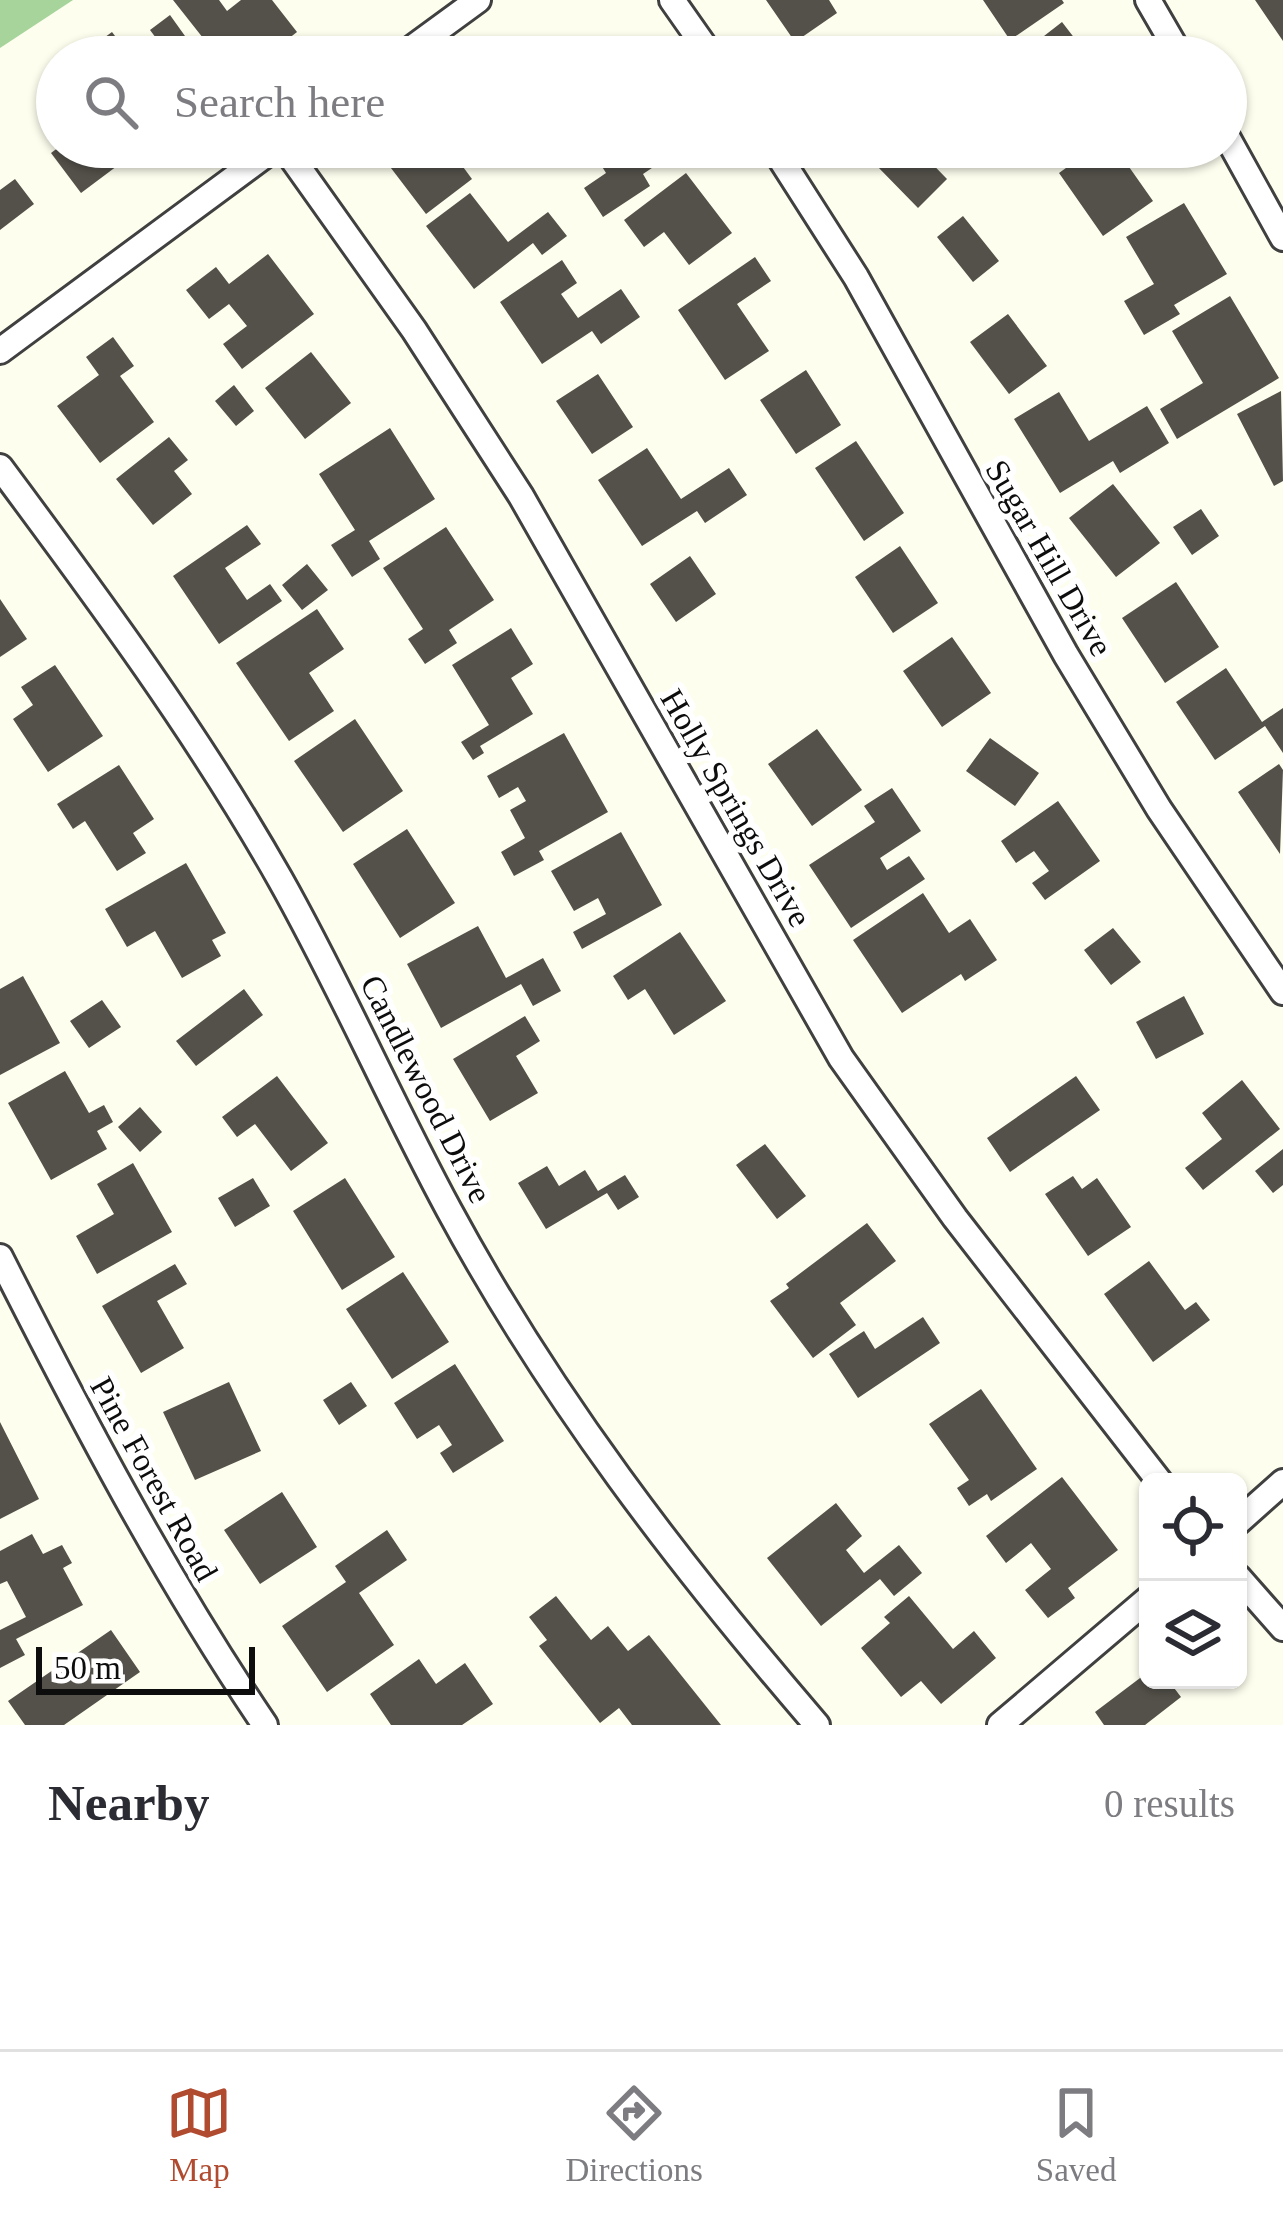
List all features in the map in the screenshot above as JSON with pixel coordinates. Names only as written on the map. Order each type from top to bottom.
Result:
[{"type":"street","points":[[429,36],[478,0]]},
{"type":"street","points":[[673,0],[698,36]]},
{"type":"street","points":[[1148,0],[1169,36]]},
{"type":"street","points":[[0,351],[251,168]]},
{"type":"street","name":"Holly Springs Drive","points":[[295,168],[414,330],[521,496],[841,1058],[982,1254],[1153,1473]]},
{"type":"street","name":"Sugar Hill Drive","points":[[786,168],[856,277],[1066,655],[1160,809],[1283,992]]},
{"type":"street","points":[[1244,168],[1283,238]]},
{"type":"street","name":"Candlewood Drive","points":[[0,466],[205,754],[280,879],[449,1211],[550,1379],[641,1511],[818,1725]]},
{"type":"street","name":"Pine Forest Road","points":[[0,1256],[68,1392],[202,1631],[265,1725]]},
{"type":"street","points":[[1247,1514],[1283,1482]]},
{"type":"street","points":[[1242,1581],[1283,1628]]},
{"type":"street","points":[[1000,1725],[1139,1607]]},
{"type":"green space","points":[[0,0],[73,0],[0,48]]},
{"type":"building","points":[[173,0],[219,0],[227,11],[241,0],[272,0],[297,32],[292,36],[201,36]]},
{"type":"building","points":[[766,0],[829,0],[837,13],[804,36],[791,36]]},
{"type":"building","points":[[983,0],[1064,3],[1016,36],[1007,36]]},
{"type":"building","points":[[1255,0],[1283,0],[1283,41]]},
{"type":"building","points":[[170,15],[185,36],[154,36],[150,30]]},
{"type":"building","points":[[1062,22],[1073,36],[1044,36]]},
{"type":"building","points":[[62,168],[114,168],[81,193]]},
{"type":"building","points":[[391,168],[464,168],[472,179],[426,214]]},
{"type":"building","points":[[603,168],[652,168],[643,174],[650,186],[603,217],[584,188],[606,173]]},
{"type":"building","points":[[879,168],[936,168],[947,179],[918,208]]},
{"type":"building","points":[[1066,168],[1130,168],[1153,201],[1103,236],[1059,173]]},
{"type":"building","points":[[686,173],[732,233],[689,265],[664,232],[644,247],[624,220]]},
{"type":"building","points":[[15,179],[34,204],[0,230],[0,190]]},
{"type":"building","points":[[470,193],[508,242],[548,212],[567,236],[542,255],[533,243],[474,289],[426,226]]},
{"type":"building","points":[[1184,203],[1227,274],[1174,305],[1180,314],[1144,335],[1124,301],[1154,284],[1126,237]]},
{"type":"building","points":[[963,216],[999,261],[973,282],[937,237]]},
{"type":"building","points":[[268,254],[314,314],[242,369],[223,344],[247,326],[229,304],[209,319],[186,290],[216,267],[229,284]]},
{"type":"building","points":[[755,257],[771,281],[737,304],[769,351],[725,380],[678,310]]},
{"type":"building","points":[[562,260],[577,283],[561,294],[578,318],[621,289],[640,317],[601,344],[592,331],[542,364],[500,302]]},
{"type":"building","points":[[1230,296],[1279,378],[1177,439],[1160,409],[1203,383],[1172,331]]},
{"type":"building","points":[[1008,314],[1047,366],[1009,394],[970,342]]},
{"type":"building","points":[[113,337],[134,366],[120,376],[154,422],[100,463],[57,406],[99,375],[86,357]]},
{"type":"building","points":[[311,352],[351,403],[305,439],[265,388]]},
{"type":"building","points":[[806,370],[841,425],[796,454],[760,400]]},
{"type":"building","points":[[598,374],[633,427],[592,454],[556,401]]},
{"type":"building","points":[[234,385],[254,411],[236,426],[215,401]]},
{"type":"building","points":[[1281,391],[1283,481],[1274,486],[1237,414]]},
{"type":"building","points":[[1059,392],[1089,441],[1147,406],[1169,443],[1120,473],[1113,461],[1060,493],[1014,419]]},
{"type":"building","points":[[390,428],[435,499],[369,541],[380,559],[352,577],[331,545],[355,530],[319,474]]},
{"type":"building","points":[[169,437],[188,460],[174,471],[192,494],[153,525],[116,479]]},
{"type":"building","points":[[856,441],[904,513],[864,541],[815,468]]},
{"type":"building","points":[[647,448],[681,499],[729,468],[747,495],[705,523],[697,511],[642,546],[598,480]]},
{"type":"building","points":[[1113,484],[1160,543],[1116,577],[1069,518]]},
{"type":"building","points":[[1201,509],[1219,536],[1192,555],[1173,527]]},
{"type":"building","points":[[247,525],[261,544],[225,568],[247,600],[270,584],[282,601],[219,644],[173,576]]},
{"type":"building","points":[[446,527],[494,600],[449,630],[457,643],[425,664],[408,639],[423,629],[383,568]]},
{"type":"building","points":[[900,546],[938,603],[893,633],[855,577]]},
{"type":"building","points":[[690,556],[716,594],[676,622],[650,584]]},
{"type":"building","points":[[307,564],[328,590],[302,610],[282,585]]},
{"type":"building","points":[[1176,582],[1219,647],[1165,683],[1122,618]]},
{"type":"building","points":[[0,599],[27,639],[0,657]]},
{"type":"building","points":[[317,609],[344,649],[309,673],[334,711],[289,741],[236,663]]},
{"type":"building","points":[[511,628],[533,664],[511,678],[533,714],[480,746],[484,753],[473,760],[461,742],[489,725],[452,665]]},
{"type":"building","points":[[952,637],[991,693],[942,727],[903,671]]},
{"type":"building","points":[[55,665],[103,736],[48,772],[13,719],[33,705],[21,687]]},
{"type":"building","points":[[1226,668],[1262,722],[1283,708],[1283,753],[1265,726],[1215,760],[1176,702]]},
{"type":"building","points":[[355,719],[403,791],[343,832],[294,761]]},
{"type":"building","points":[[817,729],[862,790],[812,826],[768,764]]},
{"type":"building","points":[[564,733],[608,812],[539,851],[544,860],[514,876],[501,852],[525,838],[510,810],[526,801],[518,787],[499,798],[487,776]]},
{"type":"building","points":[[990,738],[1039,773],[1015,806],[966,771]]},
{"type":"building","points":[[1279,764],[1283,770],[1280,854],[1238,792]]},
{"type":"building","points":[[119,765],[154,819],[133,833],[146,853],[117,871],[85,821],[73,829],[57,804]]},
{"type":"building","points":[[892,788],[921,831],[880,858],[887,870],[909,856],[925,879],[851,928],[809,865],[875,822],[864,806]]},
{"type":"building","points":[[1058,801],[1100,861],[1045,900],[1032,883],[1049,871],[1034,851],[1016,863],[1001,841]]},
{"type":"building","points":[[407,829],[455,903],[400,938],[353,864]]},
{"type":"building","points":[[621,832],[662,905],[582,949],[573,932],[606,914],[598,898],[574,911],[551,871]]},
{"type":"building","points":[[186,863],[226,933],[212,940],[221,956],[182,978],[155,931],[127,947],[105,909]]},
{"type":"building","points":[[923,893],[949,933],[970,919],[997,960],[965,981],[961,974],[902,1013],[853,940]]},
{"type":"building","points":[[478,926],[506,978],[543,958],[561,991],[533,1006],[521,984],[441,1028],[407,964]]},
{"type":"building","points":[[1113,928],[1141,962],[1111,985],[1084,950]]},
{"type":"building","points":[[680,932],[726,1001],[674,1035],[645,989],[628,1000],[613,976]]},
{"type":"building","points":[[23,976],[60,1043],[0,1075],[0,989]]},
{"type":"building","points":[[244,989],[263,1015],[196,1066],[176,1041]]},
{"type":"building","points":[[1184,996],[1204,1034],[1156,1059],[1136,1022]]},
{"type":"building","points":[[102,1000],[121,1027],[89,1048],[70,1021]]},
{"type":"building","points":[[525,1016],[540,1041],[516,1056],[538,1093],[490,1121],[453,1059]]},
{"type":"building","points":[[65,1071],[89,1113],[104,1105],[113,1122],[97,1131],[107,1149],[51,1180],[8,1103]]},
{"type":"building","points":[[277,1076],[328,1143],[291,1171],[255,1124],[237,1137],[222,1117]]},
{"type":"building","points":[[1076,1076],[1100,1110],[1010,1172],[987,1138]]},
{"type":"building","points":[[1242,1080],[1280,1129],[1203,1190],[1185,1168],[1222,1139],[1202,1113]]},
{"type":"building","points":[[140,1107],[162,1132],[140,1152],[118,1127]]},
{"type":"building","points":[[765,1144],[806,1196],[777,1219],[736,1165]]},
{"type":"building","points":[[1283,1149],[1283,1185],[1273,1193],[1255,1171]]},
{"type":"building","points":[[133,1163],[172,1232],[97,1274],[76,1236],[114,1214],[97,1184]]},
{"type":"building","points":[[547,1166],[559,1186],[585,1170],[598,1191],[625,1175],[639,1197],[618,1210],[607,1193],[546,1229],[518,1183]]},
{"type":"building","points":[[1073,1176],[1082,1189],[1097,1178],[1131,1227],[1088,1256],[1045,1194]]},
{"type":"building","points":[[253,1178],[270,1206],[235,1227],[218,1198]]},
{"type":"building","points":[[345,1178],[395,1257],[342,1290],[293,1211]]},
{"type":"building","points":[[867,1223],[896,1261],[840,1303],[856,1325],[813,1358],[770,1301]]},
{"type":"building","points":[[1149,1261],[1185,1310],[1196,1302],[1210,1320],[1153,1362],[1104,1294]]},
{"type":"building","points":[[175,1264],[187,1284],[157,1301],[184,1348],[141,1373],[102,1306]]},
{"type":"building","points":[[403,1272],[449,1342],[392,1379],[346,1309]]},
{"type":"building","points":[[923,1317],[940,1343],[858,1398],[829,1354],[864,1331],[875,1349]]},
{"type":"building","points":[[455,1364],[504,1441],[453,1473],[440,1453],[452,1445],[439,1425],[417,1439],[394,1403]]},
{"type":"building","points":[[229,1382],[261,1451],[195,1480],[163,1412]]},
{"type":"building","points":[[351,1382],[367,1406],[339,1425],[323,1400]]},
{"type":"building","points":[[981,1389],[1037,1469],[991,1501],[987,1494],[969,1506],[957,1488],[969,1480],[929,1424]]},
{"type":"building","points":[[0,1422],[39,1499],[0,1519]]},
{"type":"building","points":[[1062,1477],[1118,1550],[1068,1588],[1075,1598],[1048,1618],[1025,1590],[1051,1569],[1031,1543],[1006,1563],[986,1536]]},
{"type":"building","points":[[282,1492],[317,1547],[260,1584],[224,1530]]},
{"type":"building","points":[[836,1503],[862,1536],[846,1550],[864,1573],[899,1545],[922,1573],[894,1596],[880,1579],[821,1626],[767,1558]]},
{"type":"building","points":[[387,1530],[407,1560],[359,1593],[394,1645],[327,1692],[282,1626],[346,1582],[335,1566]]},
{"type":"building","points":[[32,1534],[43,1554],[62,1545],[72,1563],[63,1568],[83,1605],[16,1639],[25,1655],[0,1668],[0,1630],[26,1617],[7,1581],[0,1584],[0,1551]]},
{"type":"building","points":[[556,1596],[591,1640],[608,1626],[628,1651],[649,1635],[721,1725],[632,1725],[619,1708],[600,1723],[539,1646],[547,1640],[529,1617]]},
{"type":"building","points":[[909,1596],[953,1649],[974,1631],[996,1658],[941,1704],[921,1681],[901,1697],[861,1648],[890,1623],[884,1617]]},
{"type":"building","points":[[111,1630],[140,1672],[64,1725],[25,1725],[8,1701]]},
{"type":"building","points":[[419,1659],[436,1684],[465,1663],[493,1704],[462,1725],[391,1725],[370,1694]]},
{"type":"building","points":[[1139,1679],[1139,1689],[1175,1689],[1181,1697],[1145,1725],[1104,1725],[1095,1712]]}]
